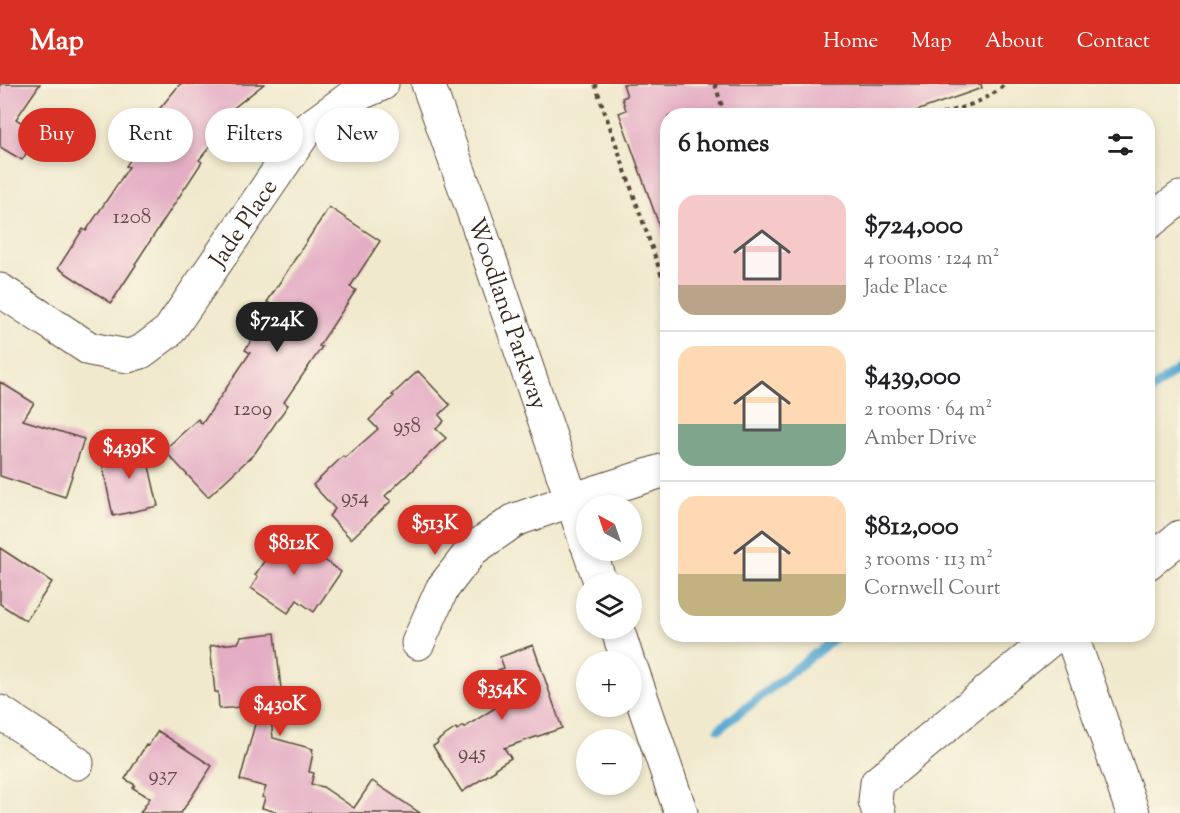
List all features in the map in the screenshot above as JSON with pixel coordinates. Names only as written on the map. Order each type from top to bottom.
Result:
[{"type":"street","name":"Jade Place","points":[[0,290],[90,349],[128,356],[141,352],[169,331],[307,129],[350,98],[382,84]]},
{"type":"street","name":"Woodland Parkway","points":[[429,84],[576,512]]},
{"type":"street","points":[[1155,218],[1180,198]]},
{"type":"street","points":[[418,643],[442,589],[473,549],[516,520],[660,472]]},
{"type":"street","points":[[1155,557],[1180,537]]},
{"type":"street","points":[[879,813],[875,801],[877,783],[1047,642]]},
{"type":"street","points":[[1074,642],[1133,813]]},
{"type":"street","points":[[642,699],[681,813]]},
{"type":"street","points":[[0,712],[77,763]]},
{"type":"path","points":[[595,84],[660,271]]},
{"type":"path","points":[[715,84],[722,108]]},
{"type":"path","points":[[958,108],[983,100],[996,93],[1005,84]]},
{"type":"building","points":[[0,84],[40,84],[24,108],[18,108],[16,119],[18,120],[18,158],[0,147]]},
{"type":"building","points":[[180,84],[264,84],[234,108],[205,108],[205,153],[199,160],[202,162],[111,303],[58,268],[83,229],[86,231],[129,167],[126,166],[129,162],[193,162],[193,108],[160,108]]},
{"type":"building","points":[[623,84],[981,84],[982,88],[925,108],[660,108],[660,228],[619,113],[626,110],[622,98],[627,96]]},
{"type":"building","points":[[329,207],[380,241],[350,287],[356,290],[319,346],[322,347],[284,402],[288,405],[255,453],[208,497],[164,450],[198,419],[202,424],[250,353],[245,350],[274,306],[267,302]]},
{"type":"building","points":[[418,371],[450,405],[439,415],[444,421],[436,429],[446,438],[385,496],[391,501],[351,539],[329,516],[335,509],[313,485],[343,456],[345,458],[378,429],[369,420]]},
{"type":"building","points":[[0,382],[34,403],[23,420],[84,439],[65,497],[0,476]]},
{"type":"building","points":[[144,444],[158,506],[113,516],[100,454]]},
{"type":"building","points":[[282,534],[294,542],[295,539],[341,572],[314,612],[297,600],[288,613],[251,588],[258,577],[255,575]]},
{"type":"building","points":[[0,548],[52,582],[26,621],[0,604]]},
{"type":"building","points":[[275,633],[281,689],[268,690],[273,738],[313,749],[309,772],[314,773],[311,784],[323,787],[354,808],[372,781],[420,813],[280,813],[262,808],[265,798],[262,797],[266,787],[240,780],[260,705],[219,709],[210,646],[238,643],[241,637]]},
{"type":"building","points":[[533,645],[562,728],[504,748],[511,758],[462,792],[433,746],[456,728],[457,730],[463,726],[464,728],[498,706],[490,683],[501,679],[498,670],[504,668],[500,657]]},
{"type":"building","points":[[158,731],[212,766],[181,813],[140,813],[150,798],[133,788],[135,785],[125,779],[146,745],[148,746]]},
{"type":"waterway","points":[[1155,387],[1180,367]]},
{"type":"waterway","points":[[719,729],[830,642]]}]
